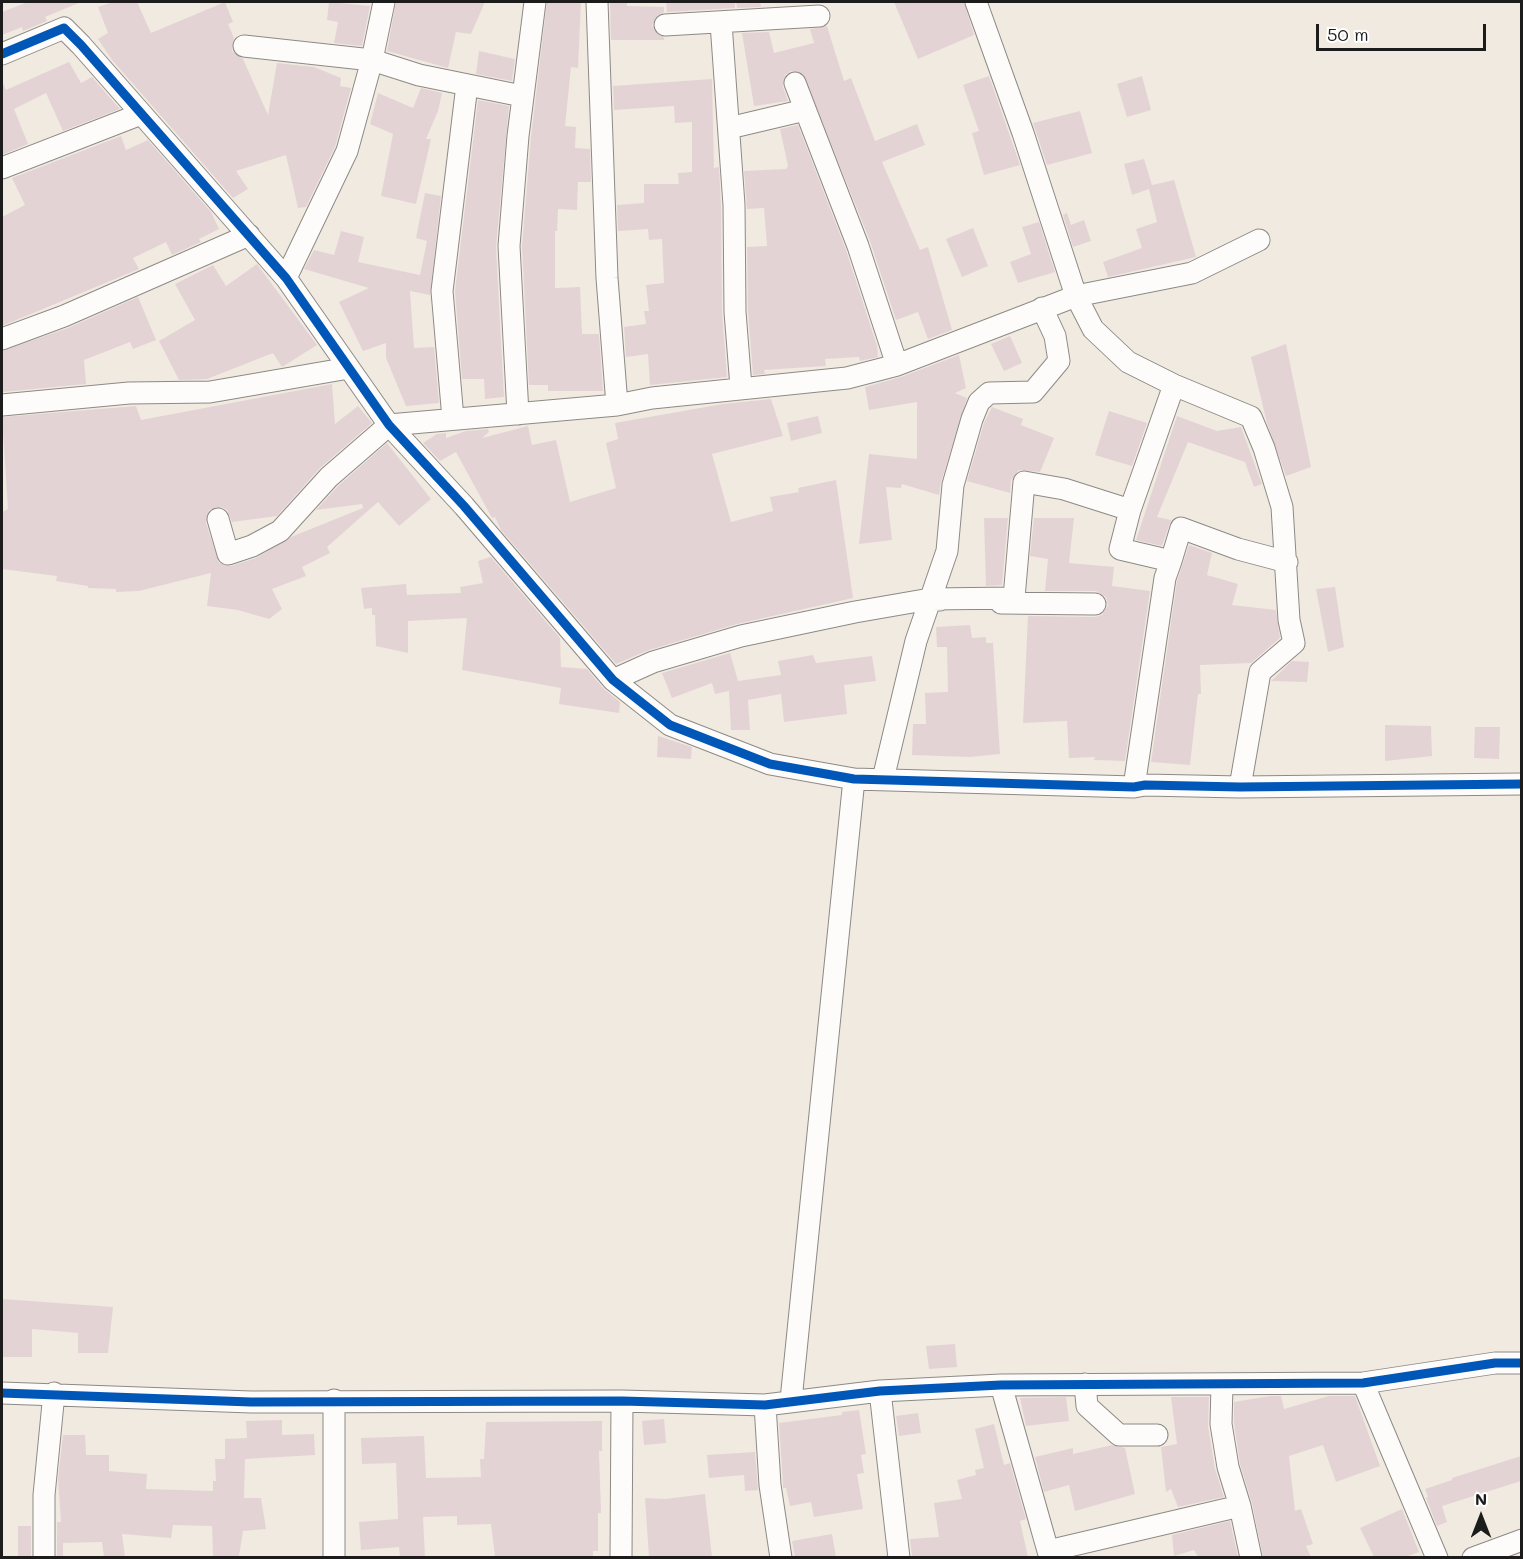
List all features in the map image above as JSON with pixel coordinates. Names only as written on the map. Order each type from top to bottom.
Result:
[{"type":"street","points":[[286,278],[347,152],[372,60],[384,2]]},
{"type":"street","points":[[518,414],[509,246],[522,96],[535,2]]},
{"type":"street","points":[[597,2],[607,278],[617,405]]},
{"type":"street","points":[[976,2],[1023,133],[1076,296],[1093,329],[1128,362],[1174,385],[1251,417],[1264,448],[1282,507],[1289,620],[1294,643],[1260,672],[1240,787]]},
{"type":"street","points":[[665,25],[819,16]]},
{"type":"street","points":[[722,23],[734,206],[735,312],[741,387]]},
{"type":"street","points":[[2,54],[64,28],[286,278],[389,424],[613,680],[670,725],[770,765],[854,779],[1134,787],[1145,785],[1240,787],[1521,784]]},
{"type":"street","points":[[244,46],[372,60],[467,85],[522,96]]},
{"type":"street","points":[[795,83],[858,246],[897,364]]},
{"type":"street","points":[[453,419],[442,291],[467,85]]},
{"type":"street","points":[[729,128],[805,110]]},
{"type":"street","points":[[2,168],[141,114]]},
{"type":"street","points":[[2,339],[64,316],[249,235]]},
{"type":"street","points":[[218,519],[228,554],[252,546],[280,531],[329,477],[389,424],[617,405],[652,398],[741,387],[847,378],[897,364],[1076,296],[1192,273],[1259,240]]},
{"type":"street","points":[[883,779],[916,641],[947,551],[953,485],[979,402],[989,393],[1033,392],[1059,361],[1055,336],[1042,308]]},
{"type":"street","points":[[2,405],[129,393],[210,392],[349,368]]},
{"type":"street","points":[[1171,561],[1120,549],[1130,510],[1174,385]]},
{"type":"street","points":[[613,680],[653,662],[741,636],[930,599],[1014,598],[1024,482],[1064,489],[1130,510]]},
{"type":"street","points":[[1134,787],[1166,578],[1180,528],[1238,549],[1287,562]]},
{"type":"street","points":[[930,599],[963,603],[1095,604]]},
{"type":"street","points":[[791,1400],[854,779]]},
{"type":"street","points":[[2,1393],[54,1393],[251,1402],[622,1401],[765,1405],[791,1400],[880,1391],[1001,1385],[1160,1382],[1222,1385],[1363,1383],[1495,1363],[1521,1363]]},
{"type":"street","points":[[1363,1383],[1437,1557]]},
{"type":"street","points":[[1085,1384],[1087,1406],[1119,1435],[1157,1435]]},
{"type":"street","points":[[1001,1385],[1049,1554],[1240,1506]]},
{"type":"street","points":[[1222,1385],[1221,1424],[1228,1467],[1240,1506],[1251,1557]]},
{"type":"street","points":[[880,1391],[899,1557]]},
{"type":"street","points":[[44,1557],[44,1495],[54,1393]]},
{"type":"street","points":[[334,1400],[334,1557]]},
{"type":"street","points":[[621,1557],[622,1401]]},
{"type":"street","points":[[765,1405],[770,1485],[781,1557]]},
{"type":"street","points":[[1473,1557],[1521,1540]]},
{"type":"building","points":[[28,2],[81,2],[45,17],[47,21],[23,31],[22,27],[2,35],[2,12]]},
{"type":"building","points":[[113,2],[137,2],[151,33],[225,2],[233,22],[228,24],[234,38],[232,51],[243,59],[268,115],[277,63],[314,67],[341,78],[340,86],[351,88],[335,147],[306,207],[298,208],[286,155],[236,171],[248,189],[233,198],[112,60],[98,39],[108,33],[98,7]]},
{"type":"building","points":[[329,2],[370,6],[362,46],[334,43],[338,22],[327,20]]},
{"type":"building","points":[[396,2],[485,2],[471,34],[456,32],[448,68],[387,51]]},
{"type":"building","points":[[547,2],[581,2],[578,68],[571,67],[565,126],[576,127],[575,148],[590,149],[591,182],[578,182],[577,210],[558,209],[557,231],[555,231],[555,288],[580,287],[582,334],[599,334],[603,391],[548,391],[548,385],[529,385],[522,246],[531,137]]},
{"type":"building","points":[[610,2],[627,2],[627,6],[664,7],[664,12],[658,15],[652,25],[655,32],[664,37],[664,40],[611,40]]},
{"type":"building","points":[[666,2],[735,2],[735,8],[667,12]]},
{"type":"building","points":[[736,2],[760,2],[761,7],[737,8]]},
{"type":"building","points":[[894,2],[964,2],[974,35],[918,59]]},
{"type":"building","points":[[827,26],[844,81],[851,78],[875,141],[917,124],[925,145],[882,162],[920,250],[928,247],[952,330],[928,339],[918,312],[896,320],[870,241],[803,74],[791,71],[785,75],[783,87],[788,101],[754,106],[742,33],[769,32],[774,53],[814,43],[810,29]]},
{"type":"building","points":[[479,51],[515,59],[512,81],[476,74]]},
{"type":"building","points":[[69,62],[81,83],[92,77],[120,109],[63,131],[46,93],[14,109],[28,144],[2,155],[2,81],[6,90]]},
{"type":"building","points":[[989,76],[1020,165],[984,175],[972,133],[979,131],[963,85]]},
{"type":"building","points":[[1142,76],[1151,110],[1127,117],[1117,84]]},
{"type":"building","points":[[712,79],[714,168],[719,167],[721,206],[722,312],[727,377],[650,385],[648,354],[626,357],[624,327],[646,324],[644,311],[649,311],[646,285],[664,283],[662,239],[649,240],[648,229],[618,231],[617,205],[644,203],[644,184],[679,184],[678,173],[692,172],[692,122],[675,123],[674,106],[614,110],[613,86]]},
{"type":"building","points":[[421,88],[442,93],[438,111],[426,139],[431,139],[416,204],[381,196],[393,134],[370,124],[378,93],[413,108]]},
{"type":"building","points":[[478,100],[509,106],[496,247],[504,397],[485,399],[484,379],[462,379],[455,291]]},
{"type":"building","points":[[1080,111],[1092,153],[1047,165],[1033,123]]},
{"type":"building","points":[[798,125],[846,250],[877,346],[878,357],[860,361],[859,357],[825,359],[826,366],[764,370],[765,374],[753,375],[748,311],[747,247],[767,246],[764,208],[747,209],[744,171],[786,169],[788,166],[780,129]]},
{"type":"building","points":[[121,136],[126,150],[148,140],[211,212],[219,229],[199,239],[201,242],[172,255],[166,242],[133,258],[139,269],[2,326],[2,217],[25,205],[12,178]]},
{"type":"building","points":[[1144,159],[1152,185],[1174,180],[1196,257],[1108,277],[1103,262],[1142,248],[1136,229],[1157,222],[1149,189],[1132,195],[1124,164]]},
{"type":"building","points":[[425,193],[441,196],[430,295],[410,291],[414,348],[434,347],[439,403],[406,406],[386,358],[386,343],[363,351],[339,302],[369,288],[304,269],[314,250],[334,255],[341,231],[364,237],[358,262],[420,275],[427,241],[416,238]]},
{"type":"building","points":[[1067,213],[1071,225],[1084,220],[1091,241],[1073,247],[1063,215]]},
{"type":"building","points":[[1039,222],[1055,272],[1018,283],[1010,262],[1031,254],[1022,227]]},
{"type":"building","points":[[973,228],[988,266],[962,277],[946,239]]},
{"type":"building","points":[[257,264],[317,345],[282,367],[273,353],[207,379],[179,380],[159,341],[195,320],[175,284],[213,265],[226,286]]},
{"type":"building","points":[[138,297],[156,340],[133,349],[130,342],[84,360],[86,384],[2,392],[2,351],[68,328]]},
{"type":"building","points":[[1010,336],[1022,363],[1004,371],[991,344]]},
{"type":"building","points":[[1286,344],[1311,467],[1286,476],[1267,423],[1251,357]]},
{"type":"building","points":[[959,355],[966,388],[955,393],[967,398],[939,495],[902,484],[901,488],[886,487],[892,540],[859,544],[869,454],[917,459],[917,402],[869,410],[865,387],[901,377]]},
{"type":"building","points":[[332,384],[335,424],[358,406],[372,423],[320,468],[277,516],[232,522],[227,510],[222,507],[209,510],[206,523],[219,563],[231,566],[256,558],[291,537],[363,508],[362,504],[316,510],[338,486],[387,443],[431,499],[399,526],[378,502],[327,547],[330,553],[302,567],[306,576],[272,589],[282,609],[269,619],[238,610],[207,606],[211,573],[139,591],[116,592],[116,589],[88,588],[88,586],[56,581],[57,576],[2,569],[2,512],[8,509],[2,417],[136,406],[141,420]]},
{"type":"building","points":[[771,399],[783,436],[712,454],[731,522],[773,511],[770,497],[799,492],[798,488],[836,480],[853,598],[737,624],[649,650],[616,664],[501,530],[456,452],[440,461],[423,443],[437,434],[446,433],[446,438],[466,431],[488,429],[489,432],[482,438],[528,426],[532,445],[556,440],[570,502],[616,488],[606,443],[618,439],[615,423],[723,404]]},
{"type":"building","points":[[992,407],[1023,419],[1021,425],[1054,438],[1040,472],[1019,470],[1011,480],[1010,493],[967,481],[984,423]]},
{"type":"building","points":[[1109,411],[1147,423],[1132,466],[1095,455]]},
{"type":"building","points":[[818,416],[822,433],[791,441],[787,423]]},
{"type":"building","points":[[1177,416],[1217,431],[1241,427],[1262,484],[1254,487],[1245,462],[1188,442],[1157,517],[1171,520],[1162,546],[1136,540]]},
{"type":"building","points":[[984,518],[1008,518],[1002,585],[986,586]]},
{"type":"building","points":[[1034,518],[1074,518],[1069,563],[1114,567],[1112,586],[1150,591],[1125,761],[1094,760],[1095,757],[1069,758],[1067,721],[1023,723],[1028,616],[1095,617],[1102,615],[1108,605],[1106,597],[1096,591],[1045,591],[1048,559],[1030,556]]},
{"type":"building","points":[[1189,545],[1212,553],[1207,575],[1238,584],[1232,605],[1276,610],[1280,638],[1251,663],[1200,665],[1201,694],[1198,694],[1190,765],[1151,762],[1177,581]]},
{"type":"building","points":[[491,557],[560,638],[561,667],[587,669],[603,688],[620,702],[619,713],[559,704],[561,688],[462,670],[467,618],[408,621],[408,653],[376,646],[375,615],[372,615],[372,608],[364,609],[361,588],[406,584],[407,595],[461,593],[460,587],[483,583],[478,561]]},
{"type":"building","points":[[1335,587],[1344,647],[1328,652],[1316,589]]},
{"type":"building","points":[[970,625],[972,638],[986,637],[986,643],[993,643],[1000,754],[970,757],[912,755],[913,724],[926,724],[925,693],[948,692],[947,647],[937,647],[936,627]]},
{"type":"building","points":[[730,653],[738,681],[781,675],[778,661],[813,655],[816,663],[872,656],[876,681],[844,685],[847,714],[784,722],[781,694],[748,700],[750,730],[731,730],[729,691],[715,694],[712,683],[672,698],[662,673]]},
{"type":"building","points":[[1292,661],[1309,662],[1307,682],[1271,681]]},
{"type":"building","points":[[1385,725],[1431,726],[1432,756],[1385,761]]},
{"type":"building","points":[[1475,727],[1500,727],[1499,759],[1474,758]]},
{"type":"building","points":[[658,736],[692,747],[691,759],[657,757]]},
{"type":"building","points":[[2,1299],[113,1307],[108,1353],[78,1353],[78,1333],[32,1329],[32,1357],[2,1357]]},
{"type":"building","points":[[955,1344],[957,1367],[929,1369],[926,1346]]},
{"type":"building","points":[[1281,1396],[1284,1409],[1329,1396],[1355,1396],[1380,1466],[1336,1482],[1323,1445],[1289,1456],[1295,1511],[1301,1509],[1313,1544],[1306,1546],[1311,1557],[1263,1557],[1252,1503],[1240,1464],[1234,1423],[1234,1402]]},
{"type":"building","points":[[1066,1397],[1069,1421],[1026,1426],[1020,1398]]},
{"type":"building","points":[[1171,1397],[1209,1397],[1208,1426],[1215,1469],[1224,1497],[1178,1507],[1171,1489],[1166,1492],[1161,1447],[1177,1444]]},
{"type":"building","points":[[859,1410],[866,1454],[861,1455],[864,1473],[857,1474],[863,1509],[814,1517],[811,1502],[790,1506],[786,1488],[783,1488],[779,1423],[842,1415],[842,1412]]},
{"type":"building","points":[[918,1413],[921,1433],[899,1436],[896,1416]]},
{"type":"building","points":[[664,1419],[666,1443],[644,1445],[642,1421]]},
{"type":"building","points":[[282,1420],[282,1435],[314,1434],[315,1455],[245,1459],[244,1498],[261,1498],[266,1529],[243,1531],[239,1556],[213,1556],[212,1526],[173,1525],[171,1538],[122,1534],[125,1557],[104,1557],[102,1542],[63,1543],[63,1557],[57,1557],[57,1522],[61,1522],[58,1479],[63,1435],[85,1435],[86,1455],[109,1455],[109,1471],[147,1474],[146,1489],[213,1491],[213,1481],[216,1481],[215,1459],[225,1459],[225,1439],[247,1438],[246,1421]]},
{"type":"building","points":[[602,1421],[602,1451],[599,1451],[601,1513],[598,1513],[598,1551],[593,1551],[593,1557],[495,1557],[491,1524],[457,1525],[457,1516],[423,1517],[425,1557],[400,1557],[399,1547],[361,1550],[359,1522],[398,1519],[398,1516],[396,1463],[362,1464],[361,1438],[424,1436],[426,1478],[481,1477],[480,1459],[484,1459],[486,1422]]},
{"type":"building","points":[[994,1424],[1004,1465],[1010,1463],[1026,1519],[1020,1521],[1028,1557],[912,1557],[910,1539],[939,1537],[934,1503],[962,1499],[957,1480],[976,1475],[975,1470],[984,1468],[975,1429]]},
{"type":"building","points":[[1112,1445],[1125,1448],[1135,1494],[1075,1511],[1069,1485],[1044,1492],[1035,1457],[1073,1448],[1073,1454]]},
{"type":"building","points":[[755,1452],[758,1490],[745,1491],[744,1475],[709,1478],[707,1455]]},
{"type":"building","points":[[1521,1456],[1521,1481],[1442,1506],[1447,1522],[1437,1526],[1426,1498],[1428,1497],[1425,1489]]},
{"type":"building","points":[[705,1494],[712,1557],[649,1557],[645,1498],[665,1499]]},
{"type":"building","points":[[1402,1509],[1419,1552],[1406,1557],[1374,1557],[1360,1528]]},
{"type":"building","points":[[1230,1521],[1238,1557],[1198,1557],[1194,1550],[1174,1556],[1172,1535]]},
{"type":"building","points":[[18,1526],[31,1526],[31,1557],[18,1557]]},
{"type":"building","points":[[832,1534],[836,1557],[795,1557],[792,1541]]},
{"type":"cycle path","points":[[2,54],[64,28],[81,45],[286,278],[389,425],[464,506],[613,680],[670,725],[770,764],[854,779],[1134,787],[1145,785],[1240,787],[1522,784]]},
{"type":"cycle path","points":[[2,1393],[251,1402],[622,1401],[765,1405],[880,1391],[1001,1385],[1363,1383],[1495,1363],[1522,1363]]}]
